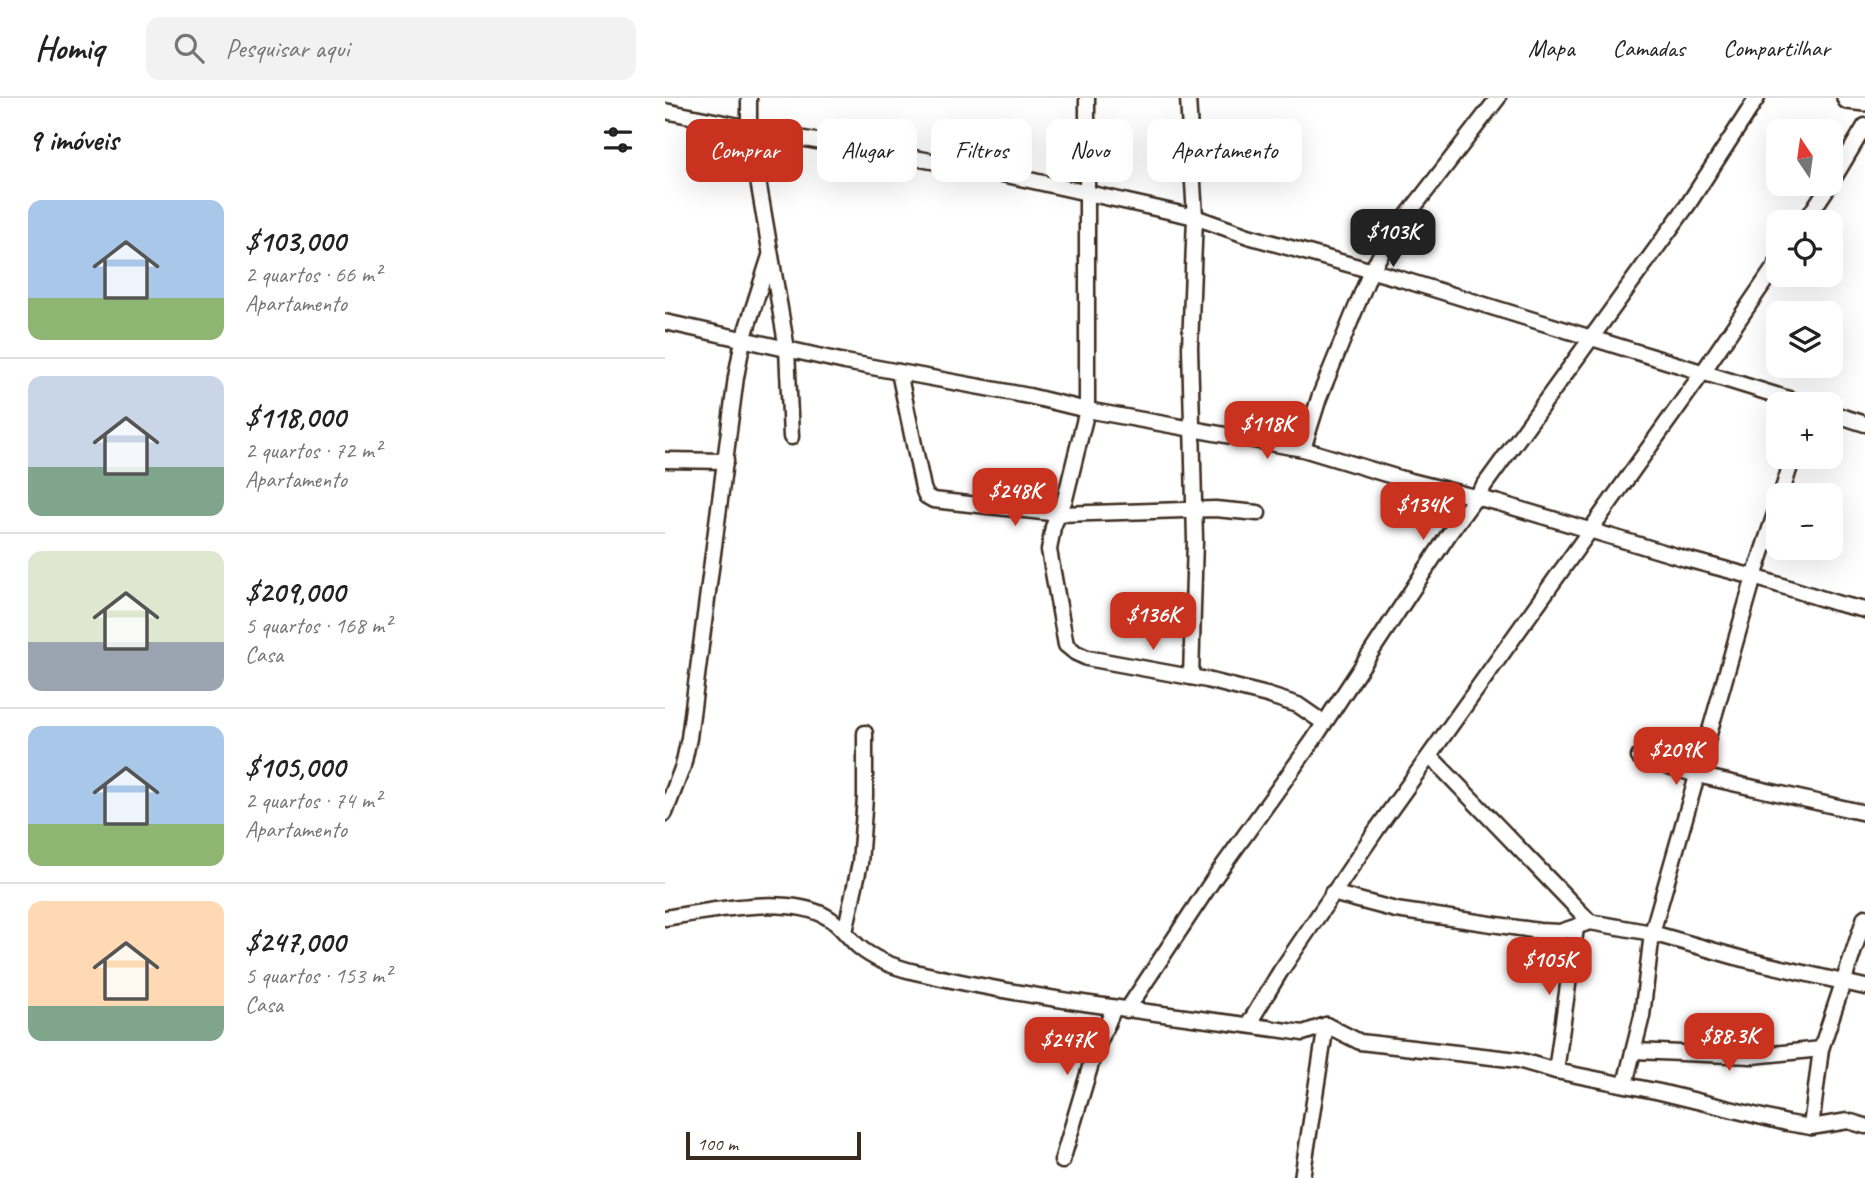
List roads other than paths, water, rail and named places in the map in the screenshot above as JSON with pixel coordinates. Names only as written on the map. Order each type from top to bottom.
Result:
[{"type":"main road","points":[[1848,98],[1865,100]]},
{"type":"street","points":[[749,98],[749,119]]},
{"type":"street","points":[[1087,98],[1087,410],[1061,514],[1053,527],[1049,550],[1066,645],[1087,658],[1191,677],[1267,695],[1298,705],[1324,723]]},
{"type":"street","points":[[1188,98],[1195,217],[1190,348],[1194,430],[1195,612],[1191,677]]},
{"type":"street","points":[[1303,449],[1319,398],[1371,271],[1392,234],[1498,98]]},
{"type":"street","points":[[1062,1161],[1093,1057],[1121,1009],[1312,743],[1475,496],[1700,188],[1757,98]]},
{"type":"street","points":[[665,111],[705,119]]},
{"type":"street","points":[[1843,162],[1865,127]]},
{"type":"street","points":[[803,137],[989,170],[1195,217],[1248,236],[1767,392]]},
{"type":"street","points":[[758,182],[787,349],[791,437]]},
{"type":"street","points":[[666,807],[683,766],[689,738],[743,340],[770,256]]},
{"type":"street","points":[[1248,1025],[1332,893],[1591,531],[1766,280]]},
{"type":"street","points":[[665,322],[1087,410],[1303,449],[1399,478],[1475,496],[1865,610]]},
{"type":"street","points":[[899,372],[926,496],[943,501],[1061,514],[1194,510],[1258,513]]},
{"type":"street","points":[[1843,416],[1865,424]]},
{"type":"street","points":[[665,460],[726,461]]},
{"type":"street","points":[[1625,1084],[1642,1016],[1652,933],[1766,541]]},
{"type":"street","points":[[845,932],[860,863],[865,797],[865,733]]},
{"type":"street","points":[[1430,756],[1590,922]]},
{"type":"street","points":[[1639,757],[1697,775],[1865,813]]},
{"type":"street","points":[[1332,893],[1397,911],[1539,932],[1560,932],[1590,922],[1652,933],[1742,959],[1865,987]]},
{"type":"street","points":[[665,918],[708,910],[798,906],[830,918],[870,955],[913,971],[1121,1009],[1303,1033],[1326,1025],[1360,1042],[1518,1060],[1787,1123],[1811,1127],[1848,1121],[1865,1126]]},
{"type":"street","points":[[1811,1127],[1821,1048],[1865,917]]},
{"type":"street","points":[[1556,1071],[1576,928]]},
{"type":"street","points":[[1302,1178],[1326,1025]]},
{"type":"street","points":[[1635,1051],[1752,1056],[1821,1048]]}]
